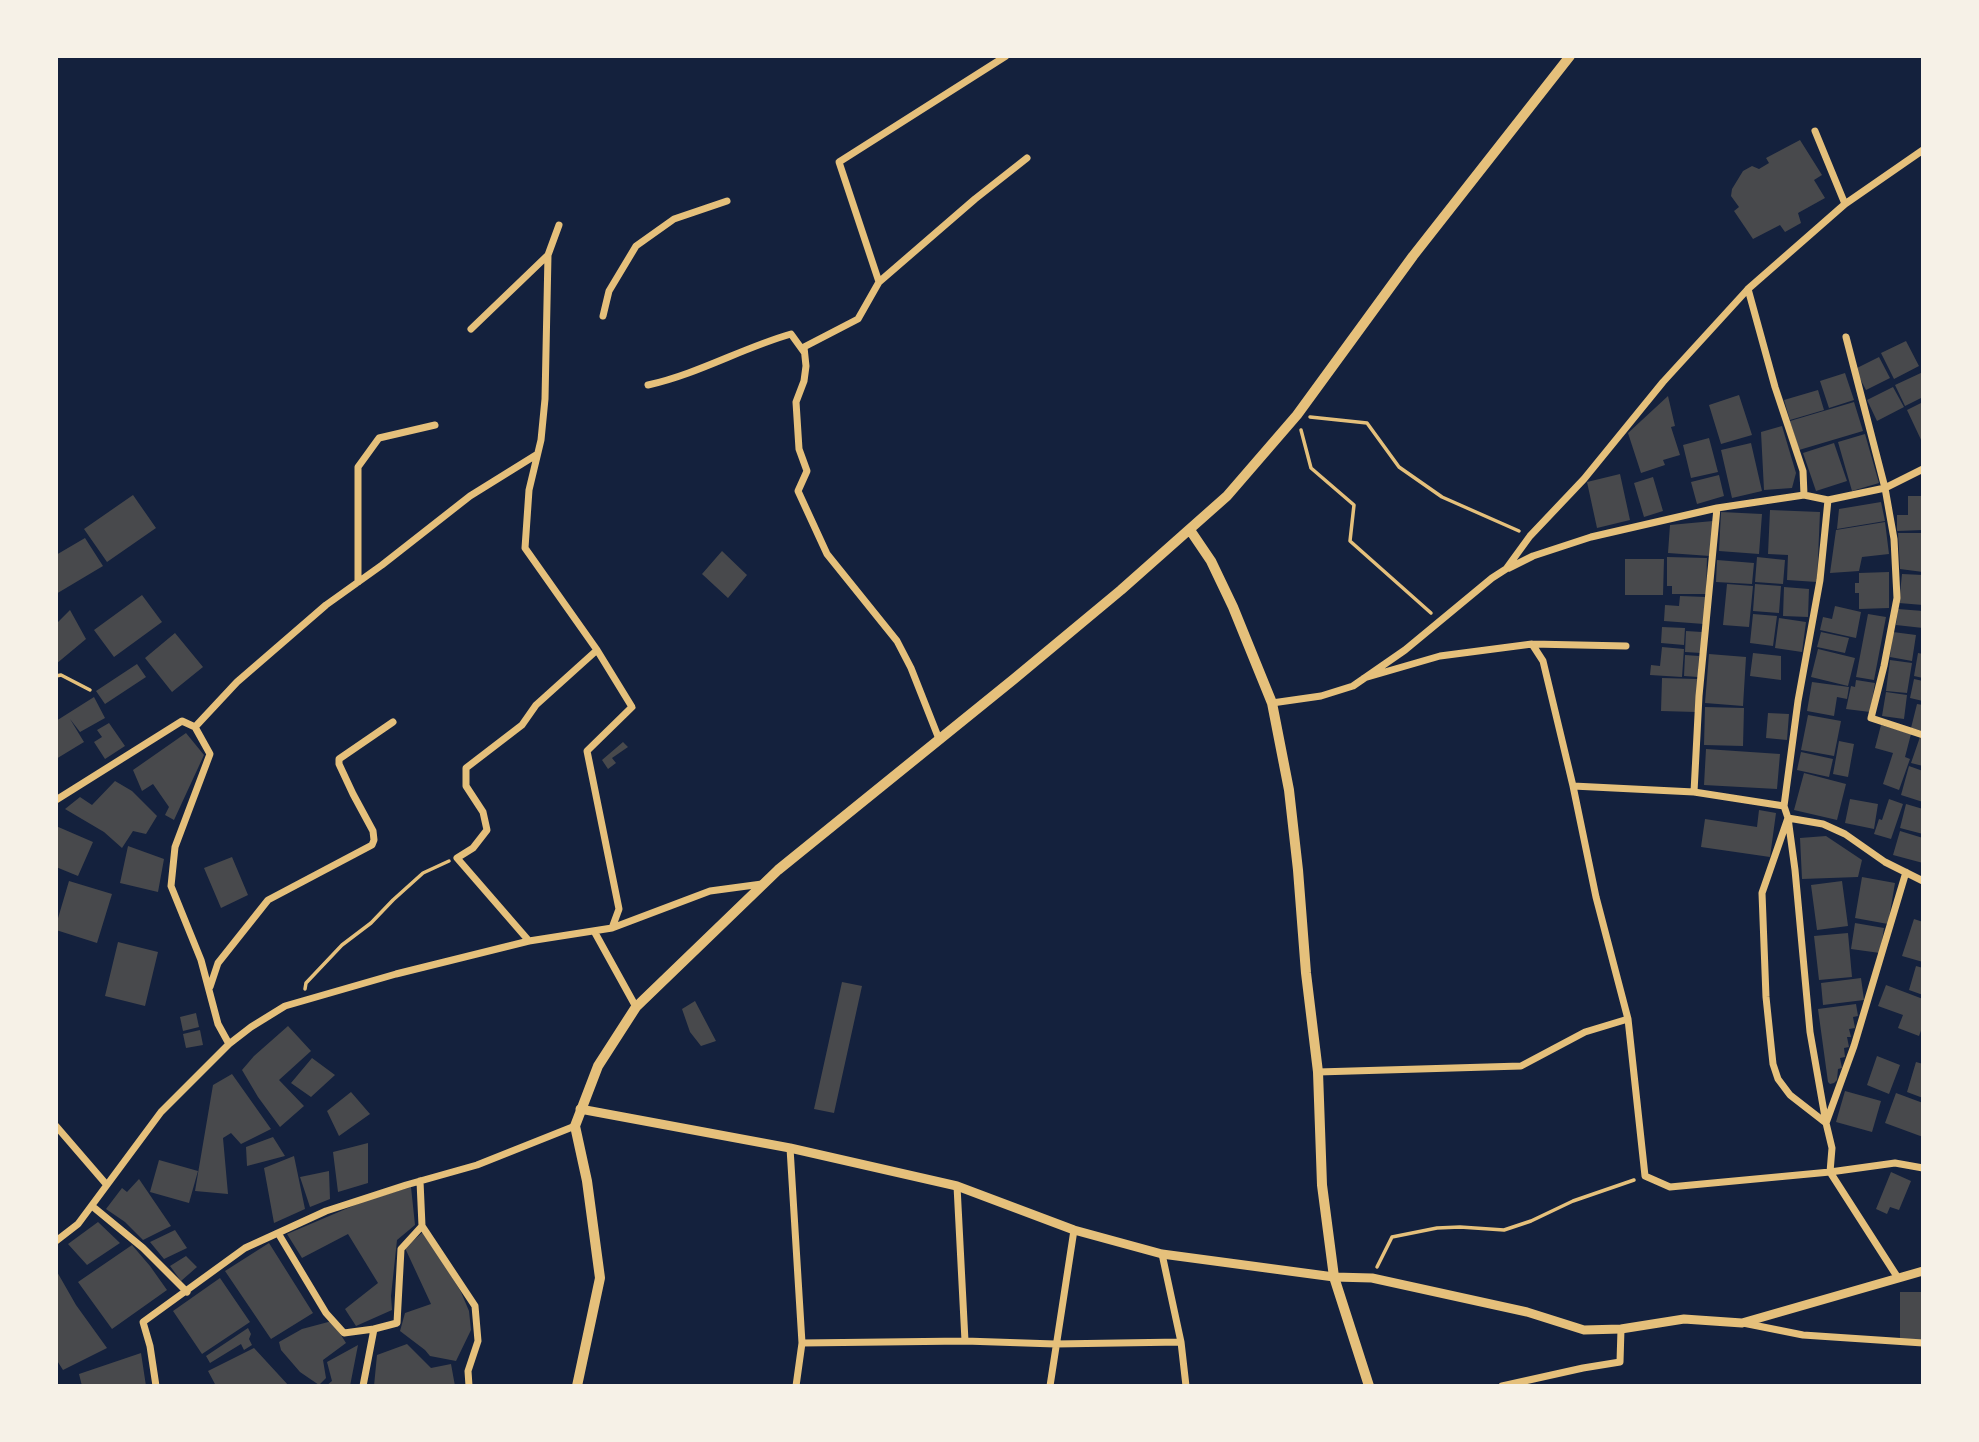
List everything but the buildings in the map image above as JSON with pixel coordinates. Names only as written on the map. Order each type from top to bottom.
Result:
[{"type":"main road","points":[[577,1386],[600,1278],[587,1181],[575,1126],[598,1066],[636,1007],[762,884],[1068,634],[1227,496],[1297,415],[1413,256],[1570,56]]},
{"type":"main road","points":[[1190,530],[1233,607],[1272,703],[1289,790],[1298,870],[1306,973],[1318,1072],[1322,1185],[1335,1277],[1369,1386]]},
{"type":"street","points":[[880,282],[839,162],[1006,56]]},
{"type":"street","points":[[1815,131],[1845,204]]},
{"type":"street","points":[[1506,569],[1530,536],[1584,480],[1663,382],[1748,289],[1845,204],[1923,150]]},
{"type":"street","points":[[939,739],[911,668],[897,641],[827,554],[798,491],[807,471],[799,449],[796,402],[804,381],[804,348],[858,319],[880,282],[975,199],[1027,158]]},
{"type":"street","points":[[603,316],[609,291],[635,246],[674,219],[727,201]]},
{"type":"street","points":[[559,225],[548,255],[545,399],[541,440],[529,491],[525,548],[597,650],[632,707],[587,751],[620,909],[612,928]]},
{"type":"street","points":[[471,329],[548,255]]},
{"type":"street","points":[[1748,289],[1775,387],[1803,471],[1804,495]]},
{"type":"street","points":[[648,385],[791,334],[805,354]]},
{"type":"street","points":[[1846,337],[1885,488],[1894,539],[1897,598],[1871,718],[1923,736]]},
{"type":"street","points":[[358,582],[358,467],[379,438],[435,425]]},
{"type":"street","points":[[195,727],[237,682],[326,605],[470,496],[536,455]]},
{"type":"street","points":[[1272,703],[1321,696],[1353,686],[1405,650],[1506,569],[1533,556],[1591,537],[1717,509],[1804,495],[1828,499],[1885,488],[1923,469]]},
{"type":"street","points":[[1828,499],[1820,580],[1798,701],[1784,806],[1795,870],[1810,1032],[1832,1148],[1830,1172],[1898,1278]]},
{"type":"street","points":[[1694,792],[1699,696],[1717,509]]},
{"type":"street","points":[[1364,678],[1440,656],[1532,644],[1626,646]]},
{"type":"street","points":[[1532,644],[1543,661],[1596,897],[1628,1019],[1645,1176],[1670,1187],[1895,1163],[1923,1168]]},
{"type":"street","points":[[529,941],[457,858],[472,848],[487,830],[483,812],[466,786],[466,768],[522,725],[536,705],[597,650]]},
{"type":"street","points":[[56,800],[182,721],[195,727],[210,754],[175,847],[171,886],[201,960],[218,1024],[229,1044]]},
{"type":"street","points":[[210,987],[218,963],[268,900],[372,845],[373,831],[353,794],[339,759],[393,722]]},
{"type":"street","points":[[1573,786],[1694,792],[1784,806]]},
{"type":"street","points":[[1788,818],[1823,824],[1844,834],[1885,862],[1923,881]]},
{"type":"street","points":[[1788,818],[1762,893],[1766,997],[1773,1064],[1777,1079],[1790,1095],[1826,1123]]},
{"type":"street","points":[[1826,1123],[1854,1046],[1906,872]]},
{"type":"street","points":[[56,1241],[78,1224],[161,1112],[229,1044],[285,1006],[396,974],[529,941],[612,928],[710,891],[762,884]]},
{"type":"street","points":[[594,931],[636,1007]]},
{"type":"street","points":[[1318,1072],[1521,1066],[1585,1032],[1628,1019]]},
{"type":"street","points":[[580,1109],[790,1148],[957,1186],[1074,1230],[1162,1254],[1335,1277],[1371,1278],[1527,1312],[1584,1330],[1621,1329],[1684,1319],[1742,1323],[1804,1335],[1923,1343]]},
{"type":"street","points":[[56,1126],[106,1184]]},
{"type":"street","points":[[156,1386],[143,1322],[245,1248],[326,1211],[477,1165],[575,1126]]},
{"type":"street","points":[[790,1148],[802,1343],[796,1386]]},
{"type":"street","points":[[420,1181],[422,1226],[475,1306],[478,1341],[468,1371],[469,1386]]},
{"type":"street","points":[[957,1186],[965,1340]]},
{"type":"street","points":[[92,1206],[143,1248],[187,1292]]},
{"type":"street","points":[[278,1233],[326,1313],[344,1333],[397,1323],[401,1249],[422,1226]]},
{"type":"street","points":[[1050,1386],[1074,1230]]},
{"type":"street","points":[[1162,1254],[1181,1342],[1186,1386]]},
{"type":"street","points":[[1742,1323],[1923,1271]]},
{"type":"street","points":[[363,1386],[374,1329]]},
{"type":"street","points":[[1502,1386],[1620,1362],[1621,1329]]},
{"type":"street","points":[[802,1343],[965,1340],[1055,1344],[1181,1342]]},
{"type":"path","points":[[1440,621],[1350,541],[1354,505],[1311,468],[1297,415],[1367,424],[1399,467],[1442,497],[1530,536]]},
{"type":"path","points":[[56,676],[61,675],[90,690]]},
{"type":"path","points":[[303,1001],[306,983],[342,945],[371,923],[423,873],[457,858]]},
{"type":"path","points":[[1371,1278],[1392,1237],[1437,1228],[1504,1230],[1531,1221],[1573,1201],[1645,1176]]}]
